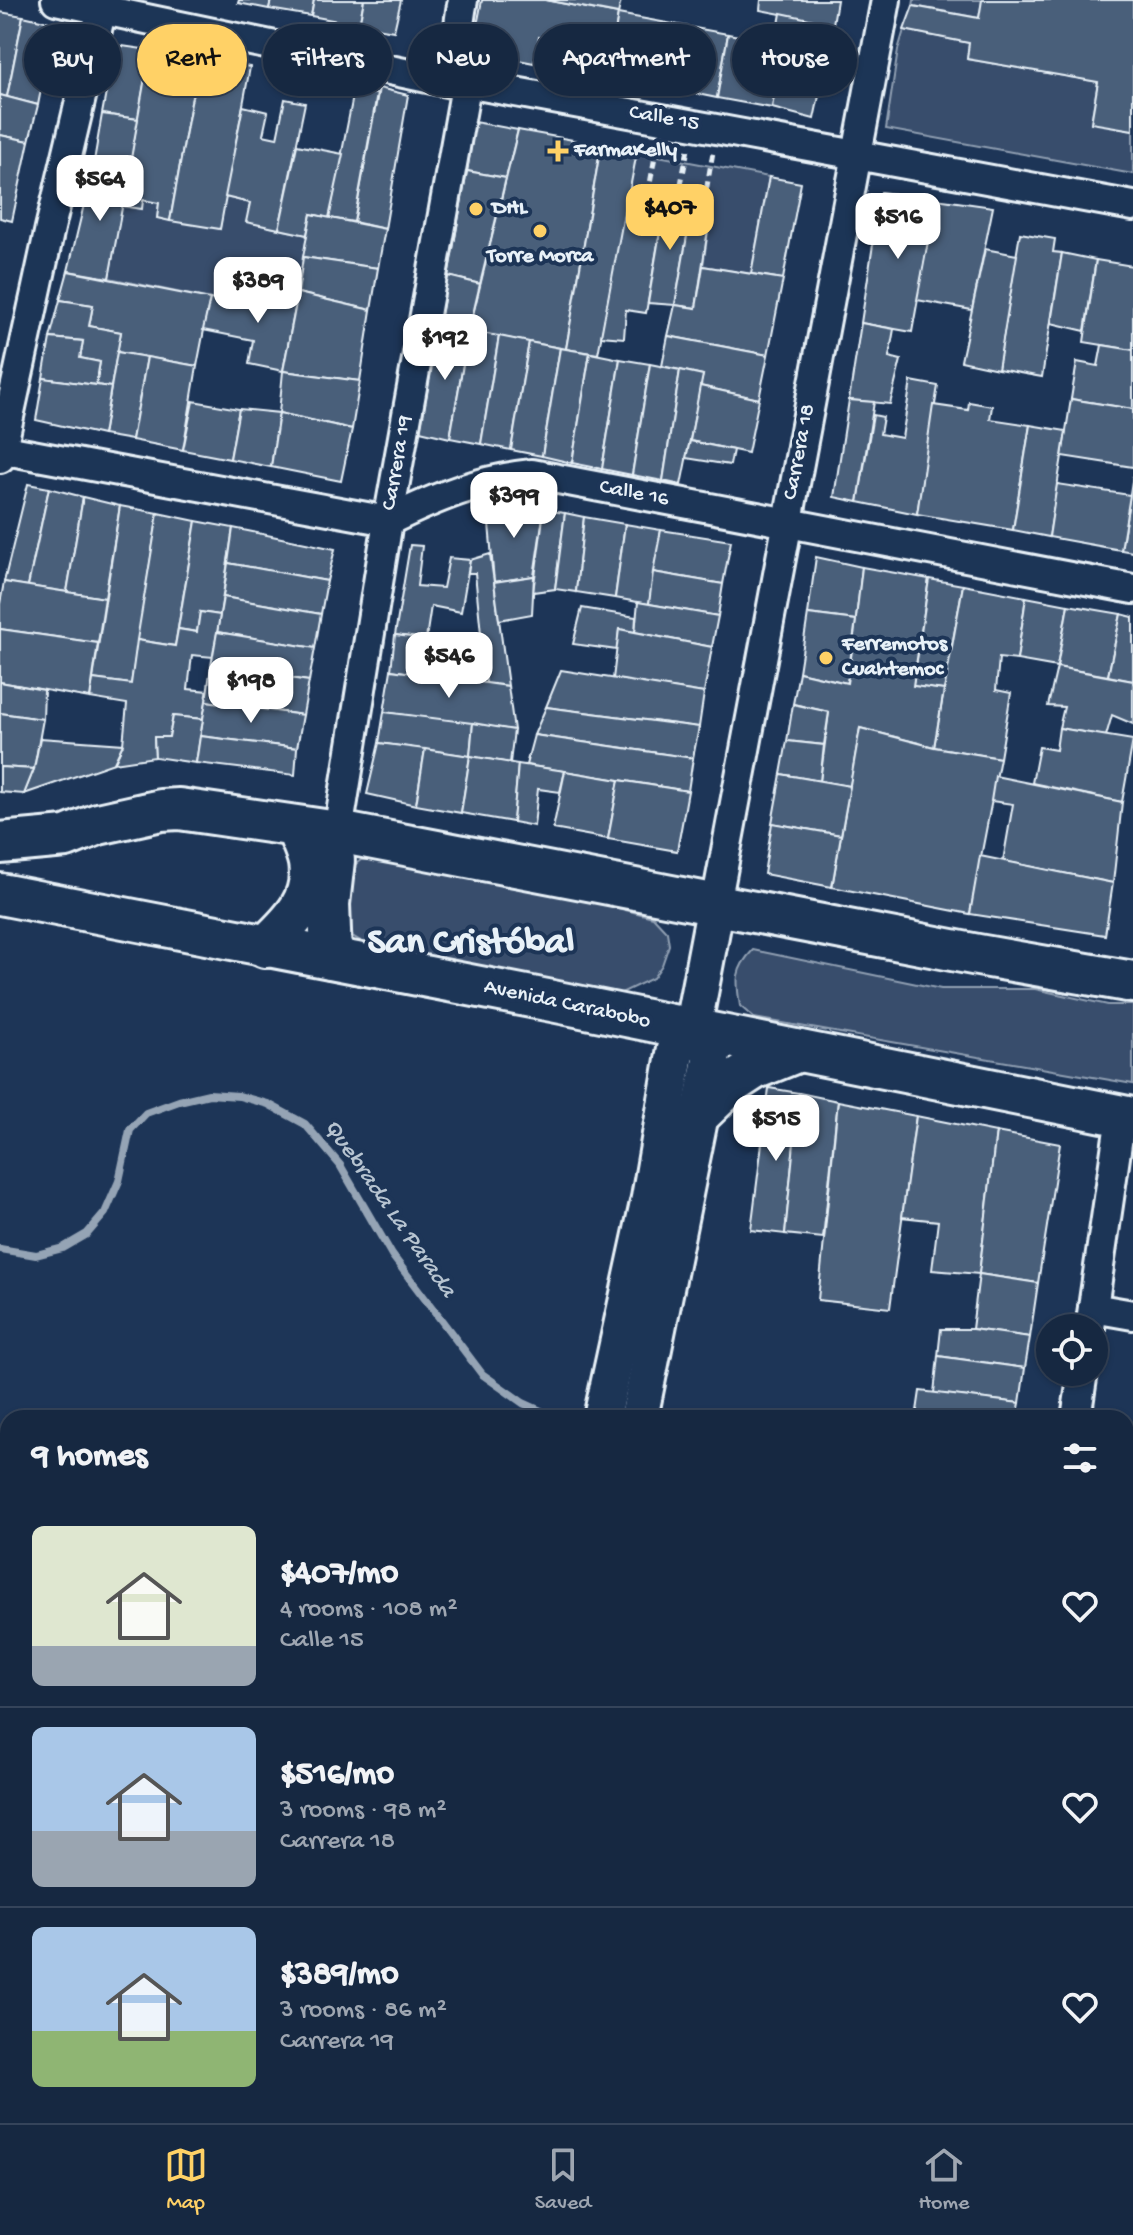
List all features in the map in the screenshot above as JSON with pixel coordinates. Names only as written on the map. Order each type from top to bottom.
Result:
[{"type":"main road","points":[[0,843],[66,837],[98,824],[170,809],[338,832],[1133,982]]},
{"type":"main road","points":[[265,947],[298,915],[307,892],[309,863],[296,827]]},
{"type":"main road","points":[[331,958],[329,904],[338,832]]},
{"type":"main road","name":"Avenida Carabobo","points":[[0,894],[1127,1117]]},
{"type":"main road","points":[[702,1112],[731,1084],[754,1069],[799,1051]]},
{"type":"street","name":"Calle 15","points":[[56,0],[103,5],[408,73]]},
{"type":"street","name":"Carrera 19","points":[[458,24],[463,0]]},
{"type":"street","name":"Carrera 18","points":[[716,904],[886,0]]},
{"type":"street","points":[[103,5],[1,452],[388,521]]},
{"type":"street","name":"Calle 15","points":[[518,92],[1133,206]]},
{"type":"street","name":"Carrera 19","points":[[338,832],[388,521],[464,96]]},
{"type":"street","name":"Calle 16","points":[[388,521],[478,482],[532,474],[1133,589]]},
{"type":"street","points":[[604,1410],[650,1198],[676,1048],[692,1030],[716,904]]},
{"type":"street","points":[[641,1410],[712,1055],[692,1030]]},
{"type":"street","points":[[1092,1314],[1127,1117]]},
{"type":"street","points":[[1108,1317],[1133,1315]]},
{"type":"street","points":[[1077,1410],[1081,1386]]},
{"type":"path","points":[[648,195],[662,119]]},
{"type":"path","points":[[678,199],[705,126]]},
{"type":"path","points":[[704,203],[705,126]]},
{"type":"shaded area","points":[[914,0],[982,0],[979,18],[913,6]]},
{"type":"shaded area","points":[[904,30],[969,43],[967,59],[1098,82],[1091,122],[1133,130],[1133,174],[886,129]]},
{"type":"shaded area","points":[[637,152],[769,177],[751,274],[703,266],[712,203],[628,193]]},
{"type":"shaded area","points":[[225,197],[250,203],[247,222],[307,235],[298,293],[259,309],[109,278],[122,206],[141,209],[143,200],[159,203],[157,218],[220,228]]},
{"type":"shaded area","points":[[361,860],[441,871],[586,900],[653,917],[667,932],[669,945],[662,965],[653,978],[617,995],[369,946],[349,934],[343,894],[347,876]]},
{"type":"shaded area","points":[[753,950],[941,989],[1035,989],[1108,1005],[1133,1005],[1133,1084],[754,1018],[740,1006],[737,983],[739,970]]},
{"type":"building","points":[[239,0],[271,0],[269,9],[238,3]]},
{"type":"building","points":[[271,0],[314,0],[311,16],[269,9]]},
{"type":"building","points":[[314,0],[364,0],[359,24],[311,16]]},
{"type":"building","points":[[364,0],[401,0],[394,31],[392,24],[359,24]]},
{"type":"building","points":[[482,0],[545,0],[618,14],[616,24],[534,24],[534,63],[518,60],[518,24],[477,24]]},
{"type":"building","points":[[545,0],[621,0],[618,14]]},
{"type":"building","points":[[761,0],[837,0],[833,24],[760,10]]},
{"type":"building","points":[[982,0],[1133,0],[1133,130],[1091,123],[1098,82],[967,59],[969,43],[904,30],[913,6],[979,18]]},
{"type":"building","points":[[0,12],[23,16],[7,97],[0,95]]},
{"type":"building","points":[[781,13],[833,24],[779,24]]},
{"type":"building","points":[[618,14],[673,24],[616,24]]},
{"type":"building","points":[[23,16],[54,23],[24,24],[24,96],[40,96],[38,105],[7,97]]},
{"type":"building","points":[[716,32],[728,34],[717,98],[707,96],[716,96]]},
{"type":"building","points":[[728,34],[732,35],[732,96],[774,96],[772,108],[717,98]]},
{"type":"building","points":[[121,46],[137,48],[137,96],[142,96],[138,119],[102,114],[105,96],[121,96]]},
{"type":"building","points":[[392,91],[408,95],[385,229],[354,222],[378,96],[392,96]]},
{"type":"building","points":[[0,95],[38,105],[29,141],[0,135]]},
{"type":"building","points":[[142,96],[192,96],[170,221],[157,218],[159,203],[143,200],[142,209],[122,206]]},
{"type":"building","points":[[192,96],[245,96],[220,229],[170,221]]},
{"type":"building","points":[[353,96],[377,96],[354,222],[329,218]]},
{"type":"building","points":[[774,96],[819,96],[814,119],[772,108]]},
{"type":"building","points":[[285,99],[305,103],[279,229],[246,222],[250,203],[225,197],[243,106],[268,112],[263,135],[277,138]]},
{"type":"building","points":[[102,114],[138,119],[129,170],[93,167]]},
{"type":"building","points":[[475,122],[518,130],[506,178],[467,171]]},
{"type":"building","name":"Torre Morca","points":[[518,130],[601,145],[566,349],[469,331]]},
{"type":"building","points":[[0,135],[29,141],[12,221],[0,218]]},
{"type":"building","points":[[297,145],[343,154],[329,218],[311,214],[307,235],[279,229]]},
{"type":"building","points":[[601,145],[637,152],[598,354],[566,349]]},
{"type":"building","points":[[93,167],[129,170],[109,278],[68,271]]},
{"type":"building","points":[[467,171],[506,178],[480,284],[448,276]]},
{"type":"building","points":[[769,177],[801,183],[783,279],[751,274]]},
{"type":"building","points":[[881,192],[936,199],[912,332],[861,323]]},
{"type":"building","points":[[628,193],[666,197],[646,313],[626,310],[624,338],[601,336]]},
{"type":"building","points":[[666,197],[693,202],[675,305],[648,303]]},
{"type":"building","points":[[936,199],[993,207],[972,310],[917,300]]},
{"type":"building","points":[[693,202],[712,203],[696,308],[675,305]]},
{"type":"building","points":[[311,214],[385,229],[378,268],[303,257]]},
{"type":"building","points":[[1020,233],[1055,239],[1053,252],[1062,253],[1042,377],[998,369]]},
{"type":"building","points":[[985,249],[1017,255],[998,369],[961,361]]},
{"type":"building","points":[[1062,253],[1096,260],[1085,331],[1051,323]]},
{"type":"building","points":[[303,257],[378,268],[371,310],[298,293]]},
{"type":"building","points":[[1096,260],[1133,266],[1133,350],[1084,342]]},
{"type":"building","points":[[703,266],[783,279],[768,355],[668,336],[675,305],[696,308]]},
{"type":"building","points":[[68,271],[210,299],[197,366],[117,352],[121,332],[89,326],[93,305],[60,300]]},
{"type":"building","points":[[448,276],[480,284],[469,331],[439,326]]},
{"type":"building","points":[[264,286],[298,293],[283,371],[249,364],[253,340],[203,330],[210,299],[259,309]]},
{"type":"building","points":[[298,293],[371,310],[360,381],[283,371]]},
{"type":"building","points":[[60,300],[93,305],[89,326],[121,332],[111,387],[96,385],[100,362],[80,358],[83,341],[50,338]]},
{"type":"building","points":[[861,323],[894,329],[889,357],[901,360],[890,404],[849,400]]},
{"type":"building","points":[[439,326],[469,331],[450,438],[420,431]]},
{"type":"building","points":[[469,331],[499,336],[481,444],[450,438]]},
{"type":"building","points":[[499,336],[529,342],[511,450],[481,444]]},
{"type":"building","points":[[668,336],[768,355],[759,399],[700,386],[703,375],[662,366]]},
{"type":"building","points":[[50,338],[83,341],[80,358],[100,362],[96,385],[43,378]]},
{"type":"building","points":[[529,342],[560,348],[542,456],[511,450]]},
{"type":"building","points":[[1102,345],[1133,350],[1133,409],[1071,399],[1077,362],[1098,366]]},
{"type":"building","points":[[560,348],[590,353],[572,463],[542,456]]},
{"type":"building","points":[[117,352],[147,357],[132,440],[103,435]]},
{"type":"building","points":[[590,353],[620,359],[602,469],[572,463]]},
{"type":"building","points":[[147,357],[197,366],[183,450],[132,440]]},
{"type":"building","points":[[620,359],[650,364],[632,475],[602,469]]},
{"type":"building","points":[[650,364],[680,370],[663,481],[632,475]]},
{"type":"building","points":[[680,370],[703,375],[681,485],[663,481]]},
{"type":"building","points":[[283,371],[360,381],[352,429],[279,413]]},
{"type":"building","points":[[43,378],[111,387],[103,435],[36,420]]},
{"type":"building","points":[[911,381],[938,386],[917,514],[858,502],[873,415],[883,417],[880,434],[902,438]]},
{"type":"building","points":[[700,386],[759,399],[748,453],[690,441]]},
{"type":"building","points":[[1071,399],[1133,409],[1133,467],[1062,456]]},
{"type":"building","points":[[849,400],[874,402],[858,502],[834,497]]},
{"type":"building","points":[[193,401],[239,409],[230,459],[183,450]]},
{"type":"building","points":[[969,402],[992,406],[990,419],[1030,425],[1013,530],[917,514],[933,405],[968,410]]},
{"type":"building","points":[[239,409],[279,413],[271,467],[230,459]]},
{"type":"building","points":[[279,413],[352,429],[341,481],[271,467]]},
{"type":"building","points":[[1030,425],[1066,431],[1049,537],[1013,530]]},
{"type":"building","points":[[690,441],[733,450],[730,465],[686,458]]},
{"type":"building","points":[[1133,475],[1133,552],[1121,550]]},
{"type":"building","points":[[28,484],[49,488],[28,586],[4,582]]},
{"type":"building","points":[[1057,484],[1130,495],[1121,550],[1049,537]]},
{"type":"building","points":[[49,488],[83,497],[67,592],[28,586]]},
{"type":"building","points":[[83,497],[120,506],[105,598],[67,592]]},
{"type":"building","points":[[487,500],[544,510],[534,576],[494,582]]},
{"type":"building","points":[[120,506],[158,513],[131,684],[93,679]]},
{"type":"building","points":[[544,510],[565,513],[555,589],[533,592]]},
{"type":"building","points":[[158,513],[196,521],[175,646],[137,640]]},
{"type":"building","points":[[565,513],[584,517],[576,592],[555,589]]},
{"type":"building","points":[[584,517],[625,524],[615,598],[576,592]]},
{"type":"building","points":[[196,521],[233,528],[220,615],[200,612],[197,632],[178,629]]},
{"type":"building","points":[[625,524],[661,530],[649,604],[615,598]]},
{"type":"building","points":[[233,528],[335,549],[327,581],[228,563]]},
{"type":"building","points":[[661,530],[731,541],[723,584],[653,572]]},
{"type":"building","points":[[410,545],[422,546],[417,586],[443,588],[449,558],[470,560],[461,612],[431,606],[426,639],[395,635]]},
{"type":"building","points":[[490,554],[508,686],[486,684],[475,573],[468,573],[470,560]]},
{"type":"building","points":[[816,557],[862,567],[856,620],[808,614]]},
{"type":"building","points":[[228,563],[327,581],[321,614],[223,597]]},
{"type":"building","points":[[862,567],[929,579],[918,652],[853,644]]},
{"type":"building","points":[[653,572],[723,584],[718,616],[649,604]]},
{"type":"building","points":[[534,576],[532,614],[499,620],[494,582]]},
{"type":"building","points":[[929,579],[963,585],[944,690],[913,686]]},
{"type":"building","points":[[4,582],[105,598],[98,643],[0,629]]},
{"type":"building","points":[[963,585],[1026,597],[1017,660],[999,658],[996,690],[1011,693],[1000,758],[934,747]]},
{"type":"building","points":[[223,597],[321,614],[315,648],[217,632]]},
{"type":"building","points":[[1026,597],[1068,605],[1057,667],[1017,660]]},
{"type":"building","points":[[638,602],[718,616],[712,647],[635,632]]},
{"type":"building","points":[[1068,605],[1121,614],[1108,676],[1057,667]]},
{"type":"building","points":[[582,608],[636,617],[635,632],[619,629],[617,650],[573,644]]},
{"type":"building","points":[[200,612],[220,615],[213,657],[192,655],[188,689],[208,691],[203,719],[173,716],[169,737],[154,737],[155,757],[114,763],[123,744],[127,704],[90,698],[93,679],[131,684],[137,640],[175,646],[178,629],[197,632]]},
{"type":"building","name":"Ferremotos Cuahtemoc","points":[[808,614],[856,620],[847,683],[799,672]]},
{"type":"building","points":[[1121,614],[1133,617],[1133,681],[1108,676]]},
{"type":"building","points":[[0,629],[98,643],[90,698],[0,682]]},
{"type":"building","points":[[619,629],[712,647],[704,693],[613,679]]},
{"type":"building","points":[[217,632],[315,648],[309,681],[211,666]]},
{"type":"building","points":[[395,635],[426,639],[425,651],[458,655],[454,679],[391,670]]},
{"type":"building","points":[[853,644],[918,652],[913,686],[944,690],[934,747],[860,728],[850,786],[820,781],[829,712],[793,704],[799,672],[847,683]]},
{"type":"building","points":[[211,666],[309,681],[303,715],[206,701]]},
{"type":"building","points":[[1057,667],[1133,681],[1133,724],[1112,715],[1106,736],[1059,728],[1064,707],[1048,706]]},
{"type":"building","points":[[391,670],[508,686],[514,730],[384,712]]},
{"type":"building","points":[[561,670],[704,693],[699,727],[546,707]]},
{"type":"building","points":[[0,682],[44,690],[43,719],[0,713]]},
{"type":"building","points":[[206,701],[303,715],[297,748],[200,736]]},
{"type":"building","points":[[793,704],[829,712],[824,745],[787,741]]},
{"type":"building","points":[[546,707],[699,727],[693,758],[534,735]]},
{"type":"building","points":[[384,712],[473,723],[470,756],[379,743]]},
{"type":"building","points":[[0,713],[43,719],[34,769],[0,767]]},
{"type":"building","points":[[173,716],[203,719],[196,763],[155,757],[154,737],[169,737]]},
{"type":"building","points":[[473,723],[514,730],[510,763],[470,756]]},
{"type":"building","points":[[860,728],[934,747],[1000,758],[970,914],[832,887]]},
{"type":"building","points":[[1059,728],[1133,740],[1122,802],[1032,783],[1039,747],[1056,750]]},
{"type":"building","points":[[534,735],[693,758],[688,791],[526,765]]},
{"type":"building","points":[[200,736],[297,748],[295,775],[196,763]]},
{"type":"building","points":[[40,738],[123,744],[114,763],[24,794],[34,769]]},
{"type":"building","points":[[787,741],[824,745],[820,781],[781,774]]},
{"type":"building","points":[[379,743],[425,749],[416,805],[367,794]]},
{"type":"building","points":[[425,749],[470,756],[461,813],[416,805]]},
{"type":"building","points":[[470,756],[518,764],[513,822],[461,813]]},
{"type":"building","points":[[518,764],[565,771],[560,792],[538,789],[534,826],[513,822]]},
{"type":"building","points":[[0,767],[34,769],[24,794],[0,792]]},
{"type":"building","points":[[565,771],[619,780],[608,839],[553,829]]},
{"type":"building","points":[[781,774],[850,786],[841,835],[772,823]]},
{"type":"building","points":[[995,776],[1122,802],[1113,883],[1003,861],[1013,804],[991,801]]},
{"type":"building","points":[[619,780],[688,791],[677,851],[608,839]]},
{"type":"building","points":[[772,823],[841,835],[832,887],[764,874]]},
{"type":"building","points":[[980,856],[1113,883],[1105,935],[970,914]]},
{"type":"building","points":[[769,1088],[799,1093],[785,1234],[751,1230]]},
{"type":"building","points":[[799,1093],[838,1101],[823,1238],[785,1234]]},
{"type":"building","points":[[838,1101],[916,1116],[890,1308],[818,1300]]},
{"type":"building","points":[[916,1116],[996,1132],[979,1274],[932,1270],[938,1221],[902,1217]]},
{"type":"building","points":[[996,1132],[1060,1144],[1038,1283],[979,1274]]},
{"type":"building","points":[[979,1274],[1038,1283],[1030,1337],[972,1329]]},
{"type":"building","points":[[941,1329],[972,1329],[1030,1337],[1025,1368],[938,1356]]},
{"type":"building","points":[[938,1356],[1025,1368],[1020,1403],[934,1393]]},
{"type":"building","points":[[920,1391],[1020,1403],[1019,1410],[917,1410]]},
{"type":"waterway","name":"Quebrada La Parada","points":[[0,1249],[36,1255],[63,1248],[87,1234],[105,1213],[119,1181],[130,1130],[146,1113],[209,1094],[239,1096],[268,1104],[305,1124],[340,1165],[392,1255],[482,1374],[538,1410]]},
{"type":"place","name":"FarmaKelly","points":[[558,151]]},
{"type":"place","name":"DHL","points":[[476,209]]},
{"type":"place","name":"Torre Morca","points":[[540,231]]},
{"type":"place","name":"Ferremotos Cuahtemoc","points":[[826,658]]},
{"type":"district","name":"San Cristóbal","points":[[471,944]]}]
